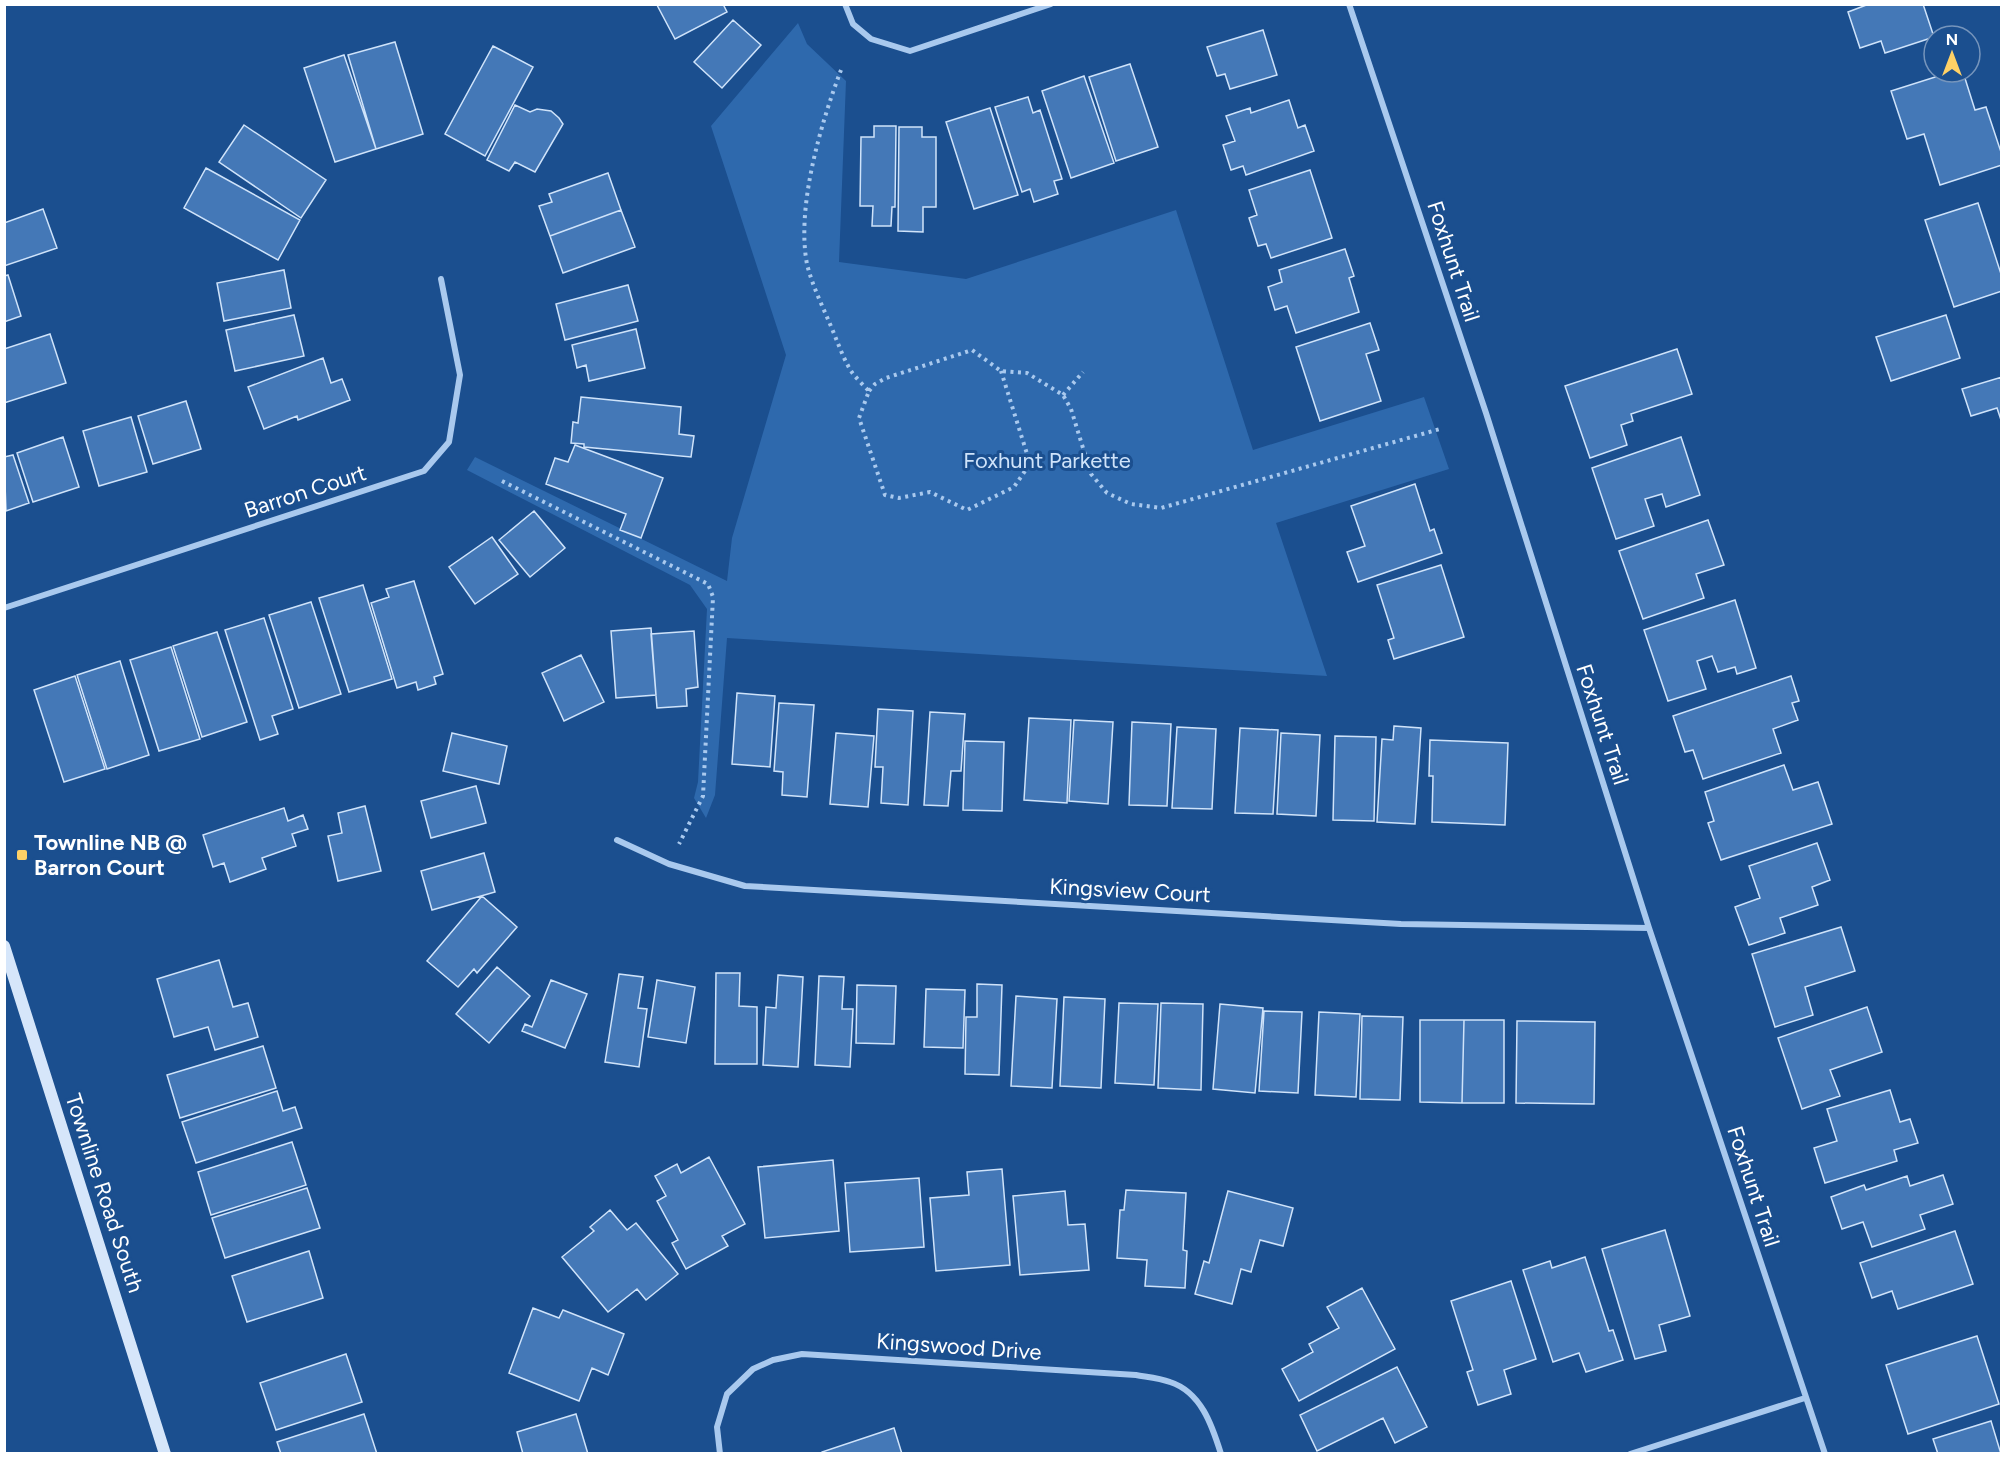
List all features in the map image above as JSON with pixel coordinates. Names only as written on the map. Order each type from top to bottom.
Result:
[{"type":"main road","name":"Townline Road South","points":[[4,946],[165,1454]]},
{"type":"street","points":[[845,4],[853,24],[871,39],[910,51],[1051,4]]},
{"type":"street","name":"Foxhunt Trail","points":[[1349,4],[1486,413],[1649,928],[1825,1454]]},
{"type":"street","name":"Barron Court","points":[[4,608],[424,471],[449,442],[459,375],[441,279]]},
{"type":"street","name":"Kingsview Court","points":[[617,840],[669,864],[745,886],[1401,924],[1649,928]]},
{"type":"street","name":"Kingswood Drive","points":[[720,1454],[717,1427],[727,1394],[753,1369],[773,1360],[802,1354],[1136,1375],[1171,1382],[1194,1397],[1209,1418],[1221,1454]]},
{"type":"street","points":[[1630,1454],[1805,1398]]},
{"type":"path","points":[[841,70],[825,112],[812,169],[804,228],[807,264],[816,291],[852,372],[870,391]]},
{"type":"path","points":[[1001,371],[1028,457],[1025,471],[1014,487],[967,510],[930,492],[899,498],[885,495],[859,418],[870,391],[875,384],[886,378],[972,350],[1001,371],[1027,373],[1063,395],[1071,409],[1091,474],[1107,493],[1131,504],[1161,508],[1440,429]]},
{"type":"path","points":[[1063,395],[1083,372]]},
{"type":"path","points":[[502,481],[708,584],[713,597],[703,796],[669,864]]},
{"type":"green space","name":"Foxhunt Parkette","points":[[798,23],[807,44],[846,81],[839,262],[966,279],[1176,210],[1253,450],[1424,397],[1449,469],[1276,523],[1327,676],[727,638],[715,795],[706,818],[694,798],[698,782],[707,609],[690,585],[467,470],[475,457],[727,581],[732,538],[786,355],[711,126]]},
{"type":"building","points":[[723,4],[727,12],[675,39],[657,5]]},
{"type":"building","points":[[1869,4],[1923,4],[1930,24],[1922,24],[1922,41],[1885,53],[1881,41],[1860,48],[1848,12]]},
{"type":"building","points":[[733,20],[761,45],[722,88],[694,62]]},
{"type":"building","points":[[1263,30],[1277,75],[1230,89],[1225,74],[1217,76],[1207,47]]},
{"type":"building","points":[[395,42],[423,134],[376,149],[348,55]]},
{"type":"building","points":[[493,46],[533,67],[485,156],[445,134]]},
{"type":"building","points":[[344,55],[376,149],[335,162],[304,68]]},
{"type":"building","points":[[1130,64],[1158,147],[1116,161],[1089,77]]},
{"type":"building","points":[[1084,76],[1114,163],[1071,178],[1042,91]]},
{"type":"building","points":[[1922,81],[1922,84],[1967,84],[1975,110],[1986,107],[2002,155],[2002,165],[1940,185],[1924,134],[1907,139],[1891,91]]},
{"type":"building","points":[[1028,97],[1033,113],[1040,110],[1062,179],[1054,181],[1058,194],[1034,202],[1030,189],[1022,192],[995,107]]},
{"type":"building","points":[[1289,100],[1298,128],[1305,125],[1314,151],[1246,175],[1243,166],[1231,170],[1223,145],[1235,141],[1226,116],[1250,108],[1251,113]]},
{"type":"building","points":[[515,105],[530,112],[537,109],[551,111],[563,124],[535,172],[515,162],[509,171],[487,160]]},
{"type":"building","points":[[990,108],[1018,195],[974,209],[946,122]]},
{"type":"building","points":[[244,125],[326,180],[301,218],[219,162]]},
{"type":"building","points":[[874,126],[896,126],[895,207],[892,207],[891,226],[872,226],[873,206],[860,206],[861,137],[874,137]]},
{"type":"building","points":[[899,127],[922,127],[922,137],[936,137],[936,207],[923,207],[923,232],[898,231]]},
{"type":"building","points":[[206,168],[300,220],[278,260],[184,208]]},
{"type":"building","points":[[1310,170],[1332,238],[1271,258],[1266,244],[1258,246],[1249,218],[1257,215],[1249,190]]},
{"type":"building","points":[[608,173],[621,210],[550,236],[539,206],[552,202],[549,194]]},
{"type":"building","points":[[1978,203],[2002,277],[2002,291],[1954,307],[1925,220]]},
{"type":"building","points":[[43,209],[57,248],[4,266],[4,223]]},
{"type":"building","points":[[621,210],[635,247],[563,273],[550,236]]},
{"type":"building","points":[[1345,249],[1354,276],[1349,278],[1359,312],[1296,333],[1287,306],[1275,310],[1268,287],[1282,282],[1279,270]]},
{"type":"building","points":[[284,270],[291,308],[224,321],[217,283]]},
{"type":"building","points":[[8,275],[21,316],[4,322],[4,276]]},
{"type":"building","points":[[628,285],[638,321],[565,340],[556,304]]},
{"type":"building","points":[[294,315],[304,356],[235,371],[226,330]]},
{"type":"building","points":[[1946,315],[1960,358],[1891,381],[1876,337]]},
{"type":"building","points":[[1370,323],[1379,350],[1366,354],[1381,401],[1320,421],[1296,347]]},
{"type":"building","points":[[636,329],[645,368],[589,381],[586,365],[577,368],[572,345]]},
{"type":"building","points":[[50,334],[66,383],[4,403],[4,349]]},
{"type":"building","points":[[1677,349],[1692,394],[1631,414],[1633,421],[1621,425],[1627,445],[1590,458],[1565,386]]},
{"type":"building","points":[[323,358],[331,383],[342,379],[350,400],[298,420],[297,416],[264,429],[248,387]]},
{"type":"building","points":[[2002,377],[2002,423],[1997,408],[1971,416],[1962,389]]},
{"type":"building","points":[[581,397],[681,407],[679,434],[694,436],[691,457],[584,447],[584,444],[571,443],[573,422],[578,423]]},
{"type":"building","points":[[186,401],[201,449],[153,464],[138,416]]},
{"type":"building","points":[[131,417],[147,472],[99,486],[83,431]]},
{"type":"building","points":[[63,437],[79,487],[33,502],[17,453]]},
{"type":"building","points":[[1681,437],[1700,495],[1666,507],[1662,494],[1645,499],[1654,526],[1616,539],[1592,468]]},
{"type":"building","points":[[575,445],[663,478],[641,538],[620,530],[626,514],[546,484],[555,458],[568,462]]},
{"type":"building","points":[[13,455],[29,503],[6,511],[4,457]]},
{"type":"building","points":[[1415,484],[1430,531],[1434,529],[1442,553],[1358,582],[1347,552],[1365,546],[1351,506]]},
{"type":"building","points":[[534,511],[565,548],[530,577],[499,540]]},
{"type":"building","points":[[1708,520],[1724,565],[1696,574],[1704,598],[1643,619],[1619,551]]},
{"type":"building","points":[[492,537],[518,574],[475,604],[449,567]]},
{"type":"building","points":[[1441,565],[1464,637],[1394,659],[1388,640],[1394,638],[1377,585]]},
{"type":"building","points":[[414,581],[443,674],[434,677],[436,684],[418,690],[416,682],[397,688],[371,603],[389,597],[386,589]]},
{"type":"building","points":[[363,585],[392,679],[349,692],[319,598]]},
{"type":"building","points":[[1735,600],[1756,668],[1737,674],[1735,667],[1718,672],[1712,656],[1697,661],[1706,689],[1668,701],[1644,630]]},
{"type":"building","points":[[311,602],[341,694],[299,708],[269,615]]},
{"type":"building","points":[[264,618],[293,709],[272,716],[278,734],[260,740],[225,630]]},
{"type":"building","points":[[651,628],[656,695],[616,698],[611,631]]},
{"type":"building","points":[[694,631],[698,687],[686,689],[687,706],[657,708],[651,634]]},
{"type":"building","points":[[217,632],[247,722],[202,737],[173,646]]},
{"type":"building","points":[[171,647],[200,739],[159,751],[130,660]]},
{"type":"building","points":[[581,655],[604,702],[564,721],[542,673]]},
{"type":"building","points":[[120,661],[149,755],[107,769],[77,675]]},
{"type":"building","points":[[75,676],[105,769],[64,782],[34,690]]},
{"type":"building","points":[[1791,676],[1799,701],[1792,703],[1798,720],[1773,729],[1781,753],[1703,779],[1693,750],[1685,752],[1673,716]]},
{"type":"building","points":[[737,693],[775,696],[770,767],[732,764]]},
{"type":"building","points":[[779,703],[814,705],[807,797],[782,795],[783,772],[774,771]]},
{"type":"building","points":[[878,709],[913,711],[908,805],[881,803],[883,767],[875,767]]},
{"type":"building","points":[[930,712],[965,714],[961,771],[951,771],[948,806],[924,805]]},
{"type":"building","points":[[1029,718],[1071,720],[1067,803],[1024,800]]},
{"type":"building","points":[[1074,720],[1113,722],[1108,804],[1069,801]]},
{"type":"building","points":[[1132,722],[1171,724],[1167,806],[1129,805]]},
{"type":"building","points":[[1394,726],[1421,728],[1415,824],[1377,822],[1382,739],[1393,740]]},
{"type":"building","points":[[1177,727],[1216,729],[1212,809],[1172,808]]},
{"type":"building","points":[[1240,728],[1278,730],[1273,814],[1235,813]]},
{"type":"building","points":[[452,733],[507,746],[499,784],[443,771]]},
{"type":"building","points":[[836,733],[874,736],[868,807],[830,804]]},
{"type":"building","points":[[1281,733],[1320,735],[1316,816],[1277,814]]},
{"type":"building","points":[[1335,736],[1376,737],[1374,821],[1333,820]]},
{"type":"building","points":[[1430,740],[1508,743],[1505,825],[1432,822],[1433,776],[1429,776]]},
{"type":"building","points":[[965,741],[1004,742],[1002,811],[963,810]]},
{"type":"building","points":[[1784,765],[1793,790],[1818,782],[1832,824],[1721,860],[1708,823],[1714,821],[1705,792]]},
{"type":"building","points":[[476,786],[486,823],[431,838],[421,801]]},
{"type":"building","points":[[365,806],[381,871],[338,881],[328,836],[342,833],[338,813]]},
{"type":"building","points":[[284,808],[288,821],[303,815],[308,829],[292,834],[296,846],[262,858],[266,869],[230,882],[224,863],[213,867],[203,835]]},
{"type":"building","points":[[1817,843],[1830,880],[1812,887],[1818,905],[1780,918],[1785,933],[1749,945],[1735,907],[1760,898],[1749,866]]},
{"type":"building","points":[[484,853],[495,892],[432,910],[421,871]]},
{"type":"building","points":[[482,896],[517,927],[477,973],[474,969],[458,987],[427,961]]},
{"type":"building","points":[[1841,927],[1855,971],[1805,987],[1813,1015],[1775,1027],[1752,954]]},
{"type":"building","points":[[219,960],[233,1007],[248,1003],[258,1037],[215,1050],[208,1027],[174,1037],[157,979]]},
{"type":"building","points":[[497,967],[530,996],[489,1043],[456,1014]]},
{"type":"building","points":[[716,973],[740,973],[739,1006],[757,1007],[757,1064],[715,1064]]},
{"type":"building","points":[[619,974],[643,977],[638,1008],[647,1009],[639,1067],[605,1062]]},
{"type":"building","points":[[778,975],[803,977],[798,1067],[763,1065],[766,1007],[776,1008]]},
{"type":"building","points":[[819,976],[844,977],[842,1009],[853,1009],[850,1067],[815,1065]]},
{"type":"building","points":[[551,980],[587,994],[565,1048],[522,1031],[525,1024],[532,1027]]},
{"type":"building","points":[[657,980],[695,987],[686,1043],[648,1037]]},
{"type":"building","points":[[977,984],[1002,985],[999,1075],[965,1074],[966,1017],[977,1017]]},
{"type":"building","points":[[857,985],[896,986],[894,1044],[856,1043]]},
{"type":"building","points":[[926,989],[965,990],[963,1048],[924,1047]]},
{"type":"building","points":[[1016,996],[1057,999],[1052,1088],[1011,1086]]},
{"type":"building","points":[[1064,997],[1105,999],[1101,1088],[1060,1086]]},
{"type":"building","points":[[1119,1003],[1158,1004],[1154,1085],[1115,1083]]},
{"type":"building","points":[[1161,1003],[1203,1004],[1201,1090],[1158,1088]]},
{"type":"building","points":[[1220,1004],[1263,1008],[1255,1093],[1213,1089]]},
{"type":"building","points":[[1867,1007],[1882,1052],[1830,1070],[1840,1096],[1802,1109],[1778,1038]]},
{"type":"building","points":[[1264,1011],[1302,1012],[1298,1093],[1259,1091]]},
{"type":"building","points":[[1319,1012],[1360,1014],[1356,1097],[1315,1095]]},
{"type":"building","points":[[1362,1016],[1403,1017],[1400,1100],[1360,1099]]},
{"type":"building","points":[[1420,1020],[1464,1020],[1462,1103],[1420,1102]]},
{"type":"building","points":[[1464,1020],[1504,1020],[1504,1103],[1462,1103]]},
{"type":"building","points":[[1517,1021],[1595,1022],[1594,1104],[1516,1103]]},
{"type":"building","points":[[263,1046],[276,1088],[180,1118],[167,1075]]},
{"type":"building","points":[[1890,1090],[1900,1122],[1910,1119],[1918,1143],[1894,1150],[1897,1161],[1825,1183],[1814,1148],[1837,1141],[1827,1109]]},
{"type":"building","points":[[277,1091],[283,1111],[295,1107],[302,1128],[196,1163],[182,1122]]},
{"type":"building","points":[[292,1142],[306,1185],[211,1215],[198,1172]]},
{"type":"building","points":[[709,1157],[745,1224],[722,1236],[728,1246],[686,1269],[672,1243],[678,1240],[657,1201],[666,1196],[655,1176],[677,1164],[681,1173]]},
{"type":"building","points":[[833,1160],[839,1231],[765,1238],[758,1167]]},
{"type":"building","points":[[1002,1169],[1010,1265],[936,1271],[930,1198],[969,1195],[967,1172]]},
{"type":"building","points":[[1943,1175],[1953,1204],[1920,1215],[1925,1229],[1872,1247],[1863,1222],[1842,1229],[1831,1197],[1864,1185],[1866,1190],[1907,1176],[1910,1186]]},
{"type":"building","points":[[919,1178],[924,1247],[850,1252],[845,1183]]},
{"type":"building","points":[[307,1188],[320,1228],[225,1258],[212,1218]]},
{"type":"building","points":[[1126,1190],[1186,1193],[1183,1250],[1187,1251],[1185,1288],[1145,1286],[1147,1260],[1117,1258],[1120,1210],[1124,1210]]},
{"type":"building","points":[[1065,1191],[1068,1225],[1085,1224],[1089,1270],[1020,1275],[1013,1196]]},
{"type":"building","points":[[1228,1191],[1293,1208],[1283,1246],[1260,1240],[1251,1272],[1241,1269],[1232,1304],[1195,1294],[1204,1261],[1209,1263]]},
{"type":"building","points":[[610,1210],[627,1230],[636,1223],[678,1274],[646,1300],[637,1289],[608,1312],[562,1257],[594,1231],[590,1227]]},
{"type":"building","points":[[1665,1230],[1690,1316],[1659,1325],[1666,1351],[1635,1359],[1602,1249]]},
{"type":"building","points":[[1955,1231],[1973,1284],[1898,1309],[1892,1291],[1872,1298],[1860,1263]]},
{"type":"building","points":[[309,1251],[323,1298],[247,1322],[232,1276]]},
{"type":"building","points":[[1585,1257],[1609,1331],[1613,1330],[1623,1360],[1586,1372],[1579,1353],[1553,1362],[1523,1270],[1550,1261],[1552,1268]]},
{"type":"building","points":[[1511,1281],[1536,1359],[1504,1370],[1511,1394],[1478,1405],[1467,1372],[1473,1370],[1451,1301]]},
{"type":"building","points":[[1362,1288],[1395,1349],[1299,1401],[1282,1369],[1313,1352],[1309,1344],[1339,1328],[1327,1307]]},
{"type":"building","points":[[533,1308],[559,1318],[563,1310],[624,1334],[608,1375],[592,1368],[579,1401],[509,1373]]},
{"type":"building","points":[[1977,1336],[1999,1404],[1908,1434],[1886,1365]]},
{"type":"building","points":[[346,1354],[362,1402],[276,1430],[260,1383]]},
{"type":"building","points":[[1397,1367],[1427,1427],[1395,1443],[1383,1418],[1317,1451],[1300,1415]]},
{"type":"building","points":[[364,1414],[377,1454],[281,1454],[277,1442]]},
{"type":"building","points":[[576,1414],[588,1454],[523,1454],[517,1432]]},
{"type":"building","points":[[1991,1421],[2001,1454],[1938,1454],[1933,1439]]},
{"type":"building","points":[[894,1428],[902,1454],[822,1454],[822,1452]]},
{"type":"place","name":"Townline NB @ Barron Court","points":[[22,855]]}]
